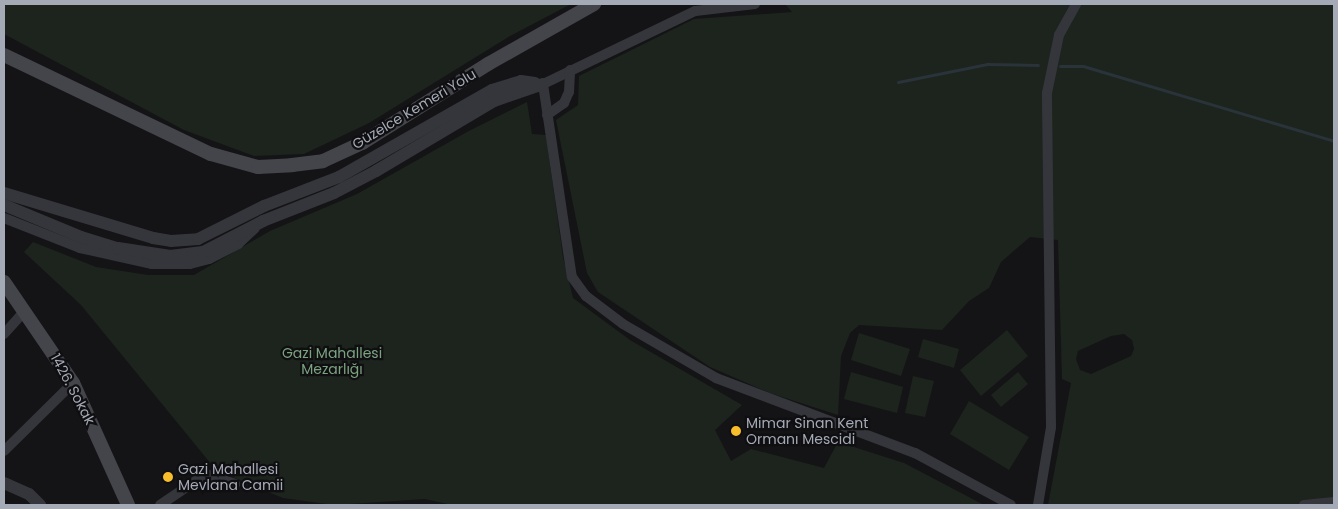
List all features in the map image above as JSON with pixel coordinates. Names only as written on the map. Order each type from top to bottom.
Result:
[{"type":"main road","name":"Güzelce Kemeri Yolu","points":[[4,55],[211,154],[258,166],[292,165],[323,161],[362,143],[488,64],[594,4]]},
{"type":"main road","name":"1426. Sokak","points":[[4,282],[73,383],[128,505]]},
{"type":"street","points":[[4,218],[80,248],[149,259],[203,252],[263,221],[367,175],[494,101],[543,84],[695,11],[755,4]]},
{"type":"street","points":[[1038,505],[1051,427],[1047,93],[1059,36],[1076,4]]},
{"type":"street","points":[[547,115],[564,103],[569,92],[570,70]]},
{"type":"street","points":[[4,193],[141,235],[185,242],[210,235],[264,206],[339,177],[492,90],[521,82],[543,84]]},
{"type":"street","points":[[543,84],[572,277],[586,296],[623,324],[716,378],[915,453],[1011,505]]},
{"type":"street","points":[[4,205],[97,243],[149,259]]},
{"type":"street","points":[[141,235],[149,259]]},
{"type":"street","points":[[4,334],[25,311]]},
{"type":"street","points":[[4,451],[73,383]]},
{"type":"street","points":[[160,505],[206,474],[235,484]]},
{"type":"street","points":[[4,483],[29,494],[40,505]]},
{"type":"street","points":[[1304,505],[1334,502]]},
{"type":"green space","points":[[4,4],[571,4],[510,36],[369,123],[304,154],[254,156],[184,130],[4,34]]},
{"type":"green space","points":[[785,4],[1334,4],[1334,505],[1048,505],[1071,383],[1062,379],[1058,240],[1030,237],[1001,262],[989,288],[969,301],[942,330],[859,325],[850,333],[841,356],[838,415],[770,393],[710,367],[598,292],[587,273],[556,120],[578,105],[579,76],[694,19],[792,12]],"holes":[[[1124,334],[1132,340],[1134,349],[1131,356],[1091,374],[1080,370],[1076,359],[1078,351],[1111,336]]]},
{"type":"green space","name":"Gazi Mahallesi Mezarlığı","points":[[527,102],[532,134],[546,135],[563,257],[573,298],[630,340],[742,405],[715,430],[731,461],[751,449],[824,468],[838,442],[904,463],[984,505],[452,505],[425,499],[334,505],[283,498],[216,470],[81,305],[24,252],[33,242],[96,267],[148,275],[194,275],[270,231],[357,194],[467,132]]},
{"type":"green space","points":[[1007,330],[1028,356],[981,396],[960,370]]},
{"type":"green space","points":[[859,333],[910,349],[901,376],[851,360]]},
{"type":"green space","points":[[923,339],[959,349],[954,368],[918,357]]},
{"type":"green space","points":[[851,372],[903,387],[897,413],[844,399]]},
{"type":"green space","points":[[1018,372],[1028,384],[1001,407],[991,395]]},
{"type":"green space","points":[[913,376],[934,381],[925,417],[905,413]]},
{"type":"green space","points":[[969,401],[1029,437],[1009,470],[950,434]]},
{"type":"waterway","points":[[898,82],[987,64],[1038,65]]},
{"type":"waterway","points":[[1060,66],[1083,66],[1334,141]]},
{"type":"place","name":"Mimar Sinan Kent Ormanı Mescidi","points":[[736,431]]},
{"type":"place","name":"Gazi Mahallesi Mevlana Camii","points":[[168,477]]}]
